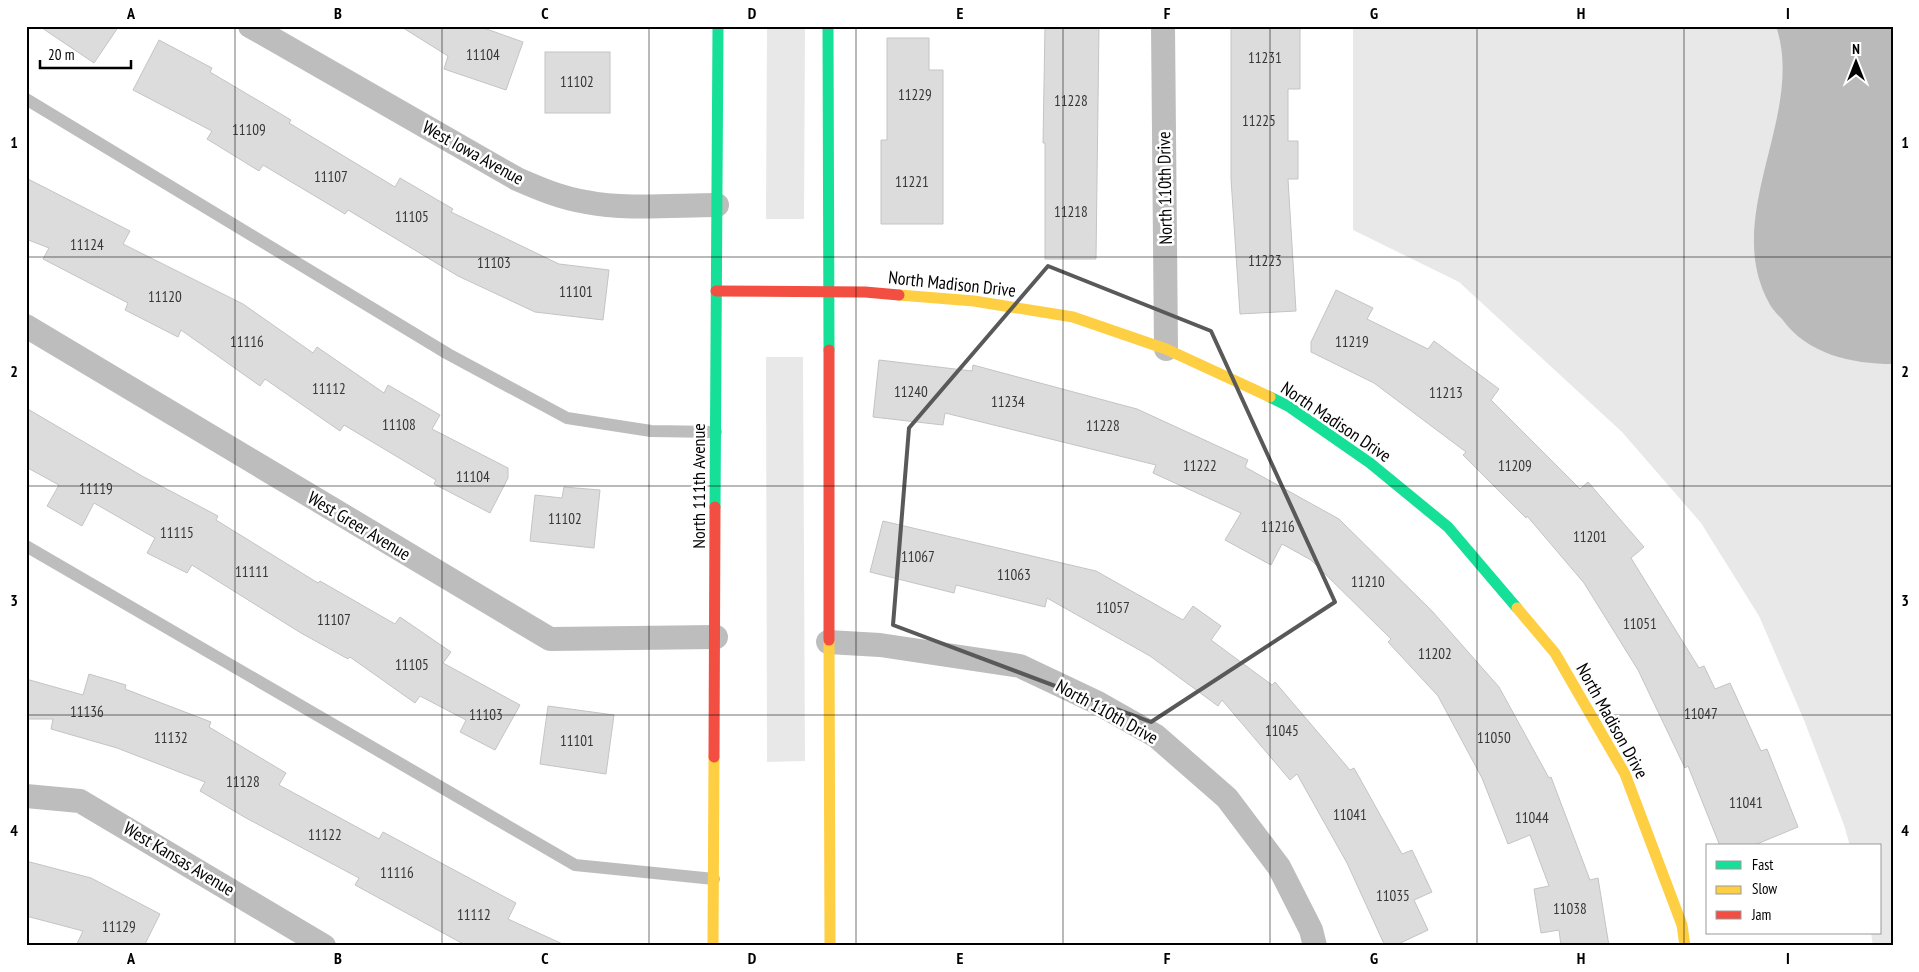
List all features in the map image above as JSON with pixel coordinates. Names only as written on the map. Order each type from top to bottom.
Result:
[{"type":"street","name":"West Iowa Avenue","points":[[250,26],[516,179],[556,196],[588,203],[613,205],[717,205]]},
{"type":"street","name":"North 111th Avenue","points":[[713,946],[718,26]]},
{"type":"street","points":[[828,26],[830,946]]},
{"type":"street","name":"North 110th Drive","points":[[1163,26],[1166,349]]},
{"type":"street","name":"North Madison Drive","points":[[716,291],[865,292],[974,301],[1073,317],[1166,349],[1288,406],[1370,463],[1448,527],[1555,653],[1624,774],[1682,925],[1684,946]]},
{"type":"street","name":"West Greer Avenue","points":[[26,326],[550,638],[716,637]]},
{"type":"street","name":"North 110th Drive","points":[[828,642],[880,645],[1020,666],[1096,702],[1156,736],[1227,798],[1256,836],[1279,867],[1311,930],[1315,946]]},
{"type":"street","name":"West Kansas Avenue","points":[[26,796],[80,801],[324,946]]},
{"type":"lane","points":[[26,99],[448,354],[567,418],[651,431],[716,432]]},
{"type":"lane","points":[[26,546],[575,865],[714,879]]},
{"type":"highlighted area","points":[[1048,266],[1211,331],[1335,602],[1151,722],[893,625],[909,428]]},
{"type":"shaded area","points":[[767,26],[805,26],[804,219],[766,219]]},
{"type":"shaded area","points":[[1353,26],[1893,26],[1893,946],[1873,946],[1871,934],[1882,934],[1882,844],[1849,844],[1804,720],[1759,616],[1701,523],[1622,432],[1459,282],[1353,230]]},
{"type":"shaded area","points":[[1776,26],[1893,26],[1893,364],[1877,364],[1846,359],[1817,349],[1804,341],[1774,311],[1768,301],[1756,268],[1754,234],[1758,199],[1775,129],[1781,94],[1782,60]]},
{"type":"shaded area","points":[[766,357],[803,357],[805,761],[767,762]]},
{"type":"building","points":[[39,26],[119,26],[94,63]]},
{"type":"building","points":[[400,26],[478,26],[523,42],[506,90],[444,69],[448,56]]},
{"type":"building","points":[[1045,26],[1099,26],[1096,259],[1045,259],[1045,143],[1043,143]]},
{"type":"building","points":[[1231,26],[1300,26],[1300,89],[1288,89],[1288,141],[1298,141],[1298,179],[1288,179],[1296,311],[1240,314],[1231,179]]},
{"type":"building","points":[[887,38],[929,38],[929,70],[943,70],[943,224],[881,224],[881,140],[887,140]]},
{"type":"building","points":[[159,40],[212,68],[210,72],[291,120],[289,123],[395,187],[400,178],[453,209],[451,212],[559,264],[609,270],[603,320],[535,312],[458,276],[348,210],[345,214],[263,165],[259,171],[207,139],[212,131],[133,90]]},
{"type":"building","points":[[545,52],[610,52],[610,113],[545,113]]},
{"type":"building","points":[[26,178],[130,231],[123,244],[243,304],[313,353],[317,347],[384,393],[388,385],[440,415],[432,429],[508,468],[508,478],[490,513],[434,484],[436,480],[344,425],[340,431],[265,379],[260,386],[181,330],[178,337],[125,310],[128,303],[43,259],[49,248],[26,239]]},
{"type":"building","points":[[1336,290],[1373,308],[1367,319],[1428,349],[1434,341],[1499,389],[1491,400],[1580,489],[1588,482],[1644,547],[1631,558],[1699,668],[1704,666],[1715,689],[1730,683],[1761,751],[1767,749],[1798,827],[1757,844],[1719,844],[1688,766],[1685,768],[1638,670],[1584,583],[1527,516],[1526,518],[1463,455],[1466,452],[1374,383],[1311,352],[1311,342]]},
{"type":"building","points":[[879,360],[972,371],[973,365],[1137,409],[1248,460],[1245,467],[1339,519],[1432,611],[1499,687],[1549,778],[1551,777],[1590,880],[1598,878],[1609,946],[1561,946],[1559,930],[1541,933],[1534,889],[1549,886],[1530,835],[1508,844],[1482,778],[1438,696],[1388,642],[1391,639],[1311,560],[1282,544],[1271,565],[1225,540],[1241,513],[1153,473],[1156,465],[945,413],[943,425],[873,417]]},
{"type":"building","points":[[26,408],[142,476],[218,516],[216,520],[318,583],[320,581],[395,624],[400,617],[451,652],[443,663],[520,705],[495,750],[460,732],[466,720],[420,696],[415,703],[350,657],[348,659],[301,633],[192,565],[187,573],[147,553],[155,538],[94,503],[82,526],[47,506],[59,485],[26,467]]},
{"type":"building","points":[[564,487],[600,490],[594,548],[530,541],[535,495],[562,498]]},
{"type":"building","points":[[883,521],[1096,571],[1183,620],[1193,606],[1221,626],[1211,640],[1272,685],[1275,682],[1350,770],[1354,768],[1402,854],[1412,850],[1432,892],[1414,900],[1428,930],[1394,946],[1385,946],[1347,863],[1297,774],[1290,780],[1222,700],[1218,706],[1150,656],[1047,598],[1045,607],[956,585],[954,593],[870,572]]},
{"type":"building","points":[[89,674],[126,685],[125,689],[211,722],[209,727],[286,773],[279,785],[379,839],[383,832],[516,903],[508,919],[567,946],[467,946],[355,885],[359,878],[246,818],[200,791],[205,782],[117,748],[51,729],[53,719],[26,719],[26,679],[83,695]]},
{"type":"building","points":[[548,706],[614,715],[606,774],[540,764]]},
{"type":"building","points":[[26,861],[91,878],[160,914],[144,946],[76,946],[83,931],[26,916]]},
{"type":"traffic: fast","points":[[715,507],[718,26]]},
{"type":"traffic: fast","points":[[828,26],[829,350]]},
{"type":"traffic: fast","points":[[1270,397],[1288,406],[1370,463],[1448,527],[1517,608]]},
{"type":"traffic: slow","points":[[899,295],[974,301],[1073,317],[1166,349],[1270,397]]},
{"type":"traffic: slow","points":[[1517,608],[1555,653],[1625,774],[1682,925],[1685,946]]},
{"type":"traffic: slow","points":[[829,640],[830,946]]},
{"type":"traffic: slow","points":[[713,946],[714,757]]},
{"type":"traffic: jam","points":[[716,291],[865,292],[899,295]]},
{"type":"traffic: jam","points":[[829,350],[829,640]]},
{"type":"traffic: jam","points":[[714,757],[715,507]]}]
